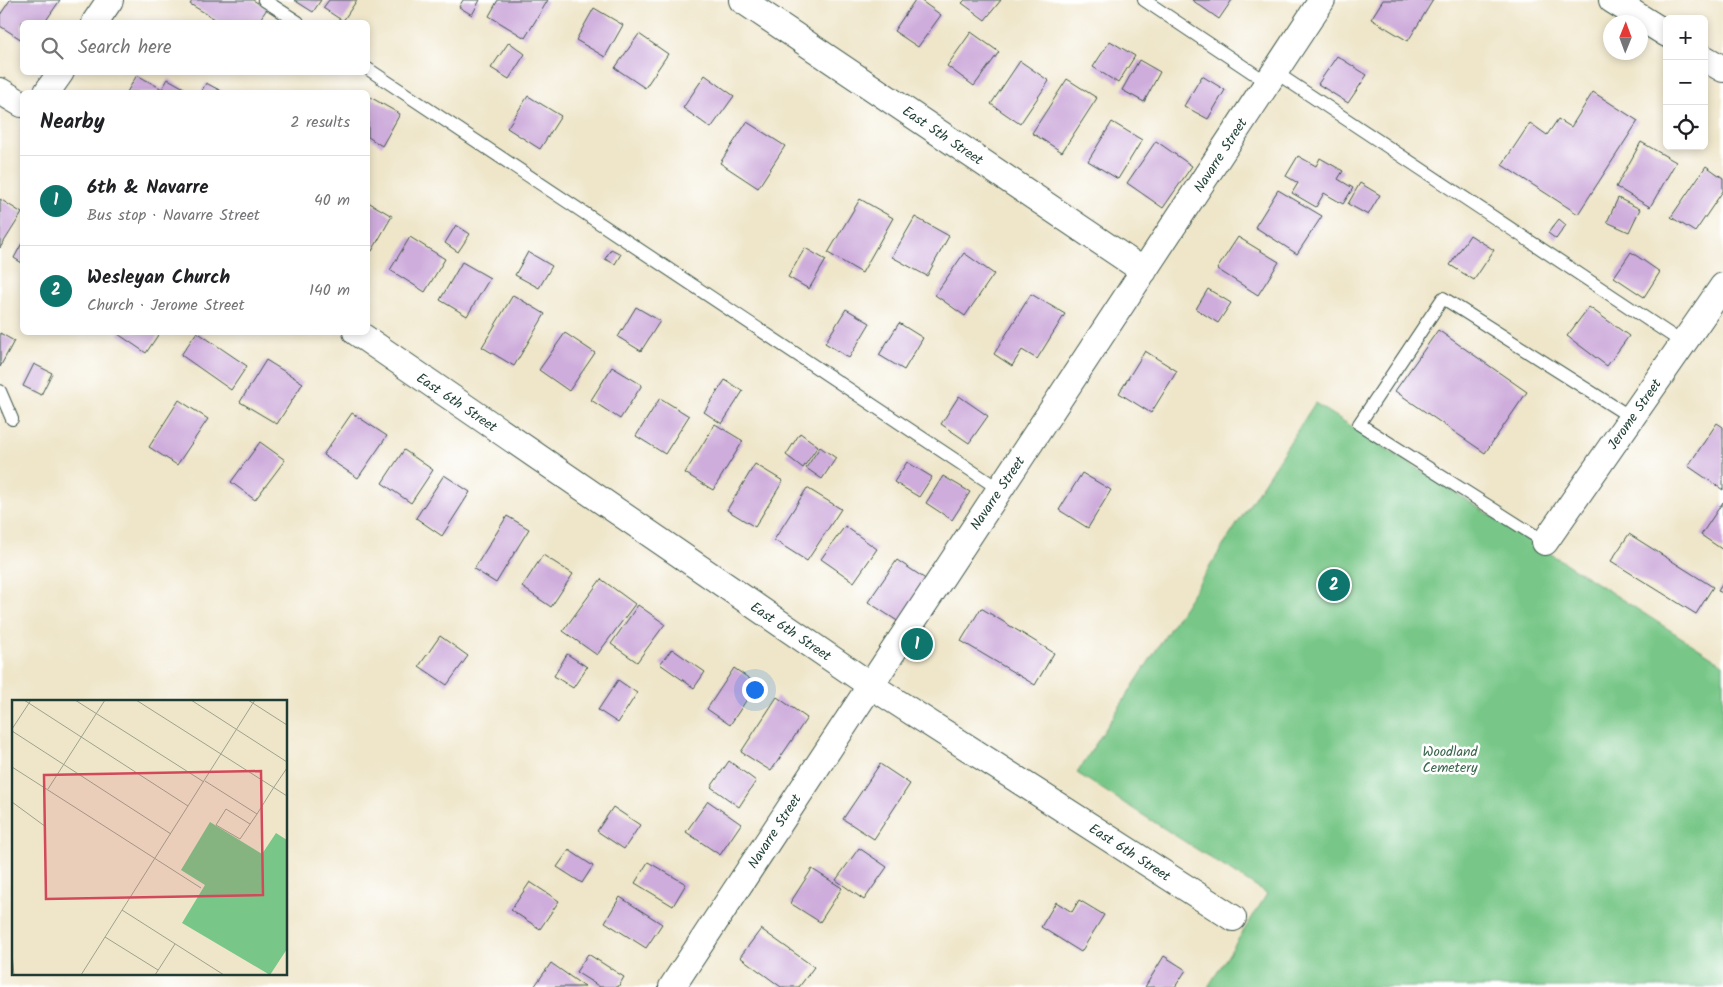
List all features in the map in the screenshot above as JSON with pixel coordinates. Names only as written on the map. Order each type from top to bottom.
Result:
[{"type":"street","points":[[96,20],[110,0]]},
{"type":"street","name":"East 5th Street","points":[[742,0],[1144,271]]},
{"type":"street","name":"Navarre Street","points":[[672,987],[1322,0]]},
{"type":"street","points":[[1612,0],[1663,32]]},
{"type":"street","points":[[1707,60],[1723,69]]},
{"type":"street","points":[[48,90],[59,75]]},
{"type":"street","points":[[0,91],[20,103]]},
{"type":"street","name":"Jerome Street","points":[[1546,542],[1723,286]]},
{"type":"street","name":"East 6th Street","points":[[360,335],[870,685],[1233,918]]},
{"type":"lane","points":[[264,0],[295,20]]},
{"type":"lane","points":[[1144,0],[1271,77],[1683,343]]},
{"type":"lane","points":[[370,70],[999,489]]},
{"type":"lane","points":[[1546,542],[1359,424],[1443,298],[1632,418]]},
{"type":"lane","points":[[0,391],[12,419]]},
{"type":"green space","name":"Woodland Cemetery","points":[[1315,403],[1723,664],[1723,987],[1208,987],[1267,894],[1077,773]]},
{"type":"building","points":[[10,0],[60,0],[46,20],[20,20],[20,39],[0,26],[0,15]]},
{"type":"building","points":[[193,0],[253,0],[267,9],[259,20],[217,20],[190,4]]},
{"type":"building","points":[[294,0],[321,0],[313,12]]},
{"type":"building","points":[[329,0],[357,0],[344,20],[323,8]]},
{"type":"building","points":[[463,0],[480,0],[472,15],[459,7]]},
{"type":"building","points":[[498,0],[548,0],[525,38],[489,16]]},
{"type":"building","points":[[915,0],[920,0],[941,15],[918,47],[894,31]]},
{"type":"building","points":[[965,0],[1001,0],[985,20],[962,3]]},
{"type":"building","points":[[1192,0],[1232,0],[1219,19]]},
{"type":"building","points":[[1383,0],[1433,0],[1408,41],[1371,19]]},
{"type":"building","points":[[594,8],[623,25],[605,57],[576,40]]},
{"type":"building","points":[[971,32],[999,52],[974,86],[947,66]]},
{"type":"building","points":[[639,34],[668,54],[645,88],[615,68]]},
{"type":"building","points":[[1110,41],[1135,56],[1118,83],[1093,67]]},
{"type":"building","points":[[509,42],[525,54],[509,79],[491,68]]},
{"type":"building","points":[[1337,56],[1367,75],[1348,103],[1318,84]]},
{"type":"building","points":[[1139,60],[1160,72],[1144,102],[1122,90]]},
{"type":"building","points":[[1020,61],[1049,81],[1020,124],[991,104]]},
{"type":"building","points":[[137,75],[162,89],[168,79],[187,90],[128,90]]},
{"type":"building","points":[[705,75],[734,96],[711,128],[683,108]]},
{"type":"building","points":[[1202,76],[1225,90],[1208,119],[1184,106]]},
{"type":"building","points":[[1067,79],[1097,98],[1062,152],[1032,133]]},
{"type":"building","points":[[206,83],[219,90],[202,90]]},
{"type":"building","points":[[1593,92],[1638,121],[1578,214],[1502,165],[1530,123],[1547,135],[1558,119],[1571,127]]},
{"type":"building","points":[[528,96],[561,116],[540,149],[507,128]]},
{"type":"building","points":[[370,97],[400,114],[382,146],[370,138]]},
{"type":"building","points":[[747,122],[785,146],[758,188],[720,163]]},
{"type":"building","points":[[1112,122],[1142,140],[1118,179],[1088,161]]},
{"type":"building","points":[[1156,141],[1192,166],[1163,208],[1127,183]]},
{"type":"building","points":[[1641,142],[1676,162],[1650,207],[1616,187]]},
{"type":"building","points":[[1298,156],[1316,166],[1320,158],[1343,171],[1338,179],[1353,188],[1343,204],[1324,193],[1316,207],[1292,193],[1298,183],[1286,176]]},
{"type":"building","points":[[1706,166],[1723,178],[1723,191],[1695,232],[1671,217]]},
{"type":"building","points":[[1360,183],[1380,195],[1368,215],[1348,204]]},
{"type":"building","points":[[1278,190],[1322,216],[1297,254],[1255,227]]},
{"type":"building","points":[[1618,198],[1640,209],[1629,232],[1607,222]]},
{"type":"building","points":[[0,199],[20,212],[20,216],[0,248]]},
{"type":"building","points":[[860,199],[893,218],[862,273],[828,253]]},
{"type":"building","points":[[370,203],[392,216],[372,251],[370,250]]},
{"type":"building","points":[[915,217],[949,236],[927,276],[892,257]]},
{"type":"building","points":[[1559,219],[1566,225],[1556,239],[1548,233]]},
{"type":"building","points":[[456,225],[470,234],[458,252],[445,243]]},
{"type":"building","points":[[1470,235],[1494,250],[1474,280],[1450,265]]},
{"type":"building","points":[[410,237],[445,259],[425,292],[390,270]]},
{"type":"building","points":[[1238,237],[1279,262],[1258,295],[1217,269]]},
{"type":"building","points":[[20,247],[20,262],[14,258]]},
{"type":"building","points":[[805,248],[826,260],[809,289],[788,277]]},
{"type":"building","points":[[611,249],[621,254],[615,264],[605,259]]},
{"type":"building","points":[[528,252],[552,266],[539,288],[515,275]]},
{"type":"building","points":[[1631,252],[1660,272],[1644,297],[1614,277]]},
{"type":"building","points":[[964,253],[994,274],[965,316],[935,295]]},
{"type":"building","points":[[462,262],[490,278],[467,316],[440,300]]},
{"type":"building","points":[[1208,289],[1231,303],[1218,323],[1196,309]]},
{"type":"building","points":[[1031,294],[1065,314],[1037,359],[1022,350],[1012,366],[994,354]]},
{"type":"building","points":[[513,295],[545,314],[514,366],[482,347]]},
{"type":"building","points":[[636,307],[660,321],[641,351],[618,337]]},
{"type":"building","points":[[1589,307],[1629,336],[1607,366],[1567,336]]},
{"type":"building","points":[[846,309],[870,323],[849,358],[825,343]]},
{"type":"building","points":[[899,323],[923,338],[904,370],[879,355]]},
{"type":"building","points":[[1438,330],[1527,392],[1485,453],[1395,391]]},
{"type":"building","points":[[0,333],[14,341],[0,367]]},
{"type":"building","points":[[565,333],[595,353],[569,391],[539,370]]},
{"type":"building","points":[[119,335],[158,335],[146,353]]},
{"type":"building","points":[[195,335],[201,335],[247,366],[231,390],[181,355]]},
{"type":"building","points":[[1145,351],[1177,371],[1151,413],[1119,393]]},
{"type":"building","points":[[266,360],[303,383],[277,424],[240,402]]},
{"type":"building","points":[[34,364],[52,373],[41,395],[23,386]]},
{"type":"building","points":[[612,367],[642,385],[620,419],[591,400]]},
{"type":"building","points":[[725,380],[743,391],[722,424],[704,412]]},
{"type":"building","points":[[959,396],[988,416],[969,443],[941,424]]},
{"type":"building","points":[[660,398],[689,416],[665,454],[636,436]]},
{"type":"building","points":[[179,400],[208,419],[177,465],[149,447]]},
{"type":"building","points":[[352,413],[387,436],[358,478],[323,455]]},
{"type":"building","points":[[1717,423],[1723,427],[1723,490],[1688,466]]},
{"type":"building","points":[[715,424],[743,441],[713,490],[685,473]]},
{"type":"building","points":[[800,433],[818,446],[803,468],[786,455]]},
{"type":"building","points":[[260,442],[285,460],[255,500],[231,482]]},
{"type":"building","points":[[820,447],[836,458],[822,479],[806,468]]},
{"type":"building","points":[[404,450],[433,470],[411,503],[382,483]]},
{"type":"building","points":[[907,462],[932,477],[919,497],[894,482]]},
{"type":"building","points":[[755,464],[783,481],[755,527],[727,510]]},
{"type":"building","points":[[1082,473],[1111,490],[1088,528],[1059,510]]},
{"type":"building","points":[[444,475],[470,492],[442,536],[416,518]]},
{"type":"building","points":[[943,476],[970,492],[952,520],[926,503]]},
{"type":"building","points":[[807,488],[841,509],[807,561],[774,540]]},
{"type":"building","points":[[1723,502],[1723,550],[1701,535]]},
{"type":"building","points":[[507,516],[529,529],[496,583],[474,569]]},
{"type":"building","points":[[845,526],[877,549],[854,582],[821,559]]},
{"type":"building","points":[[1629,534],[1713,587],[1696,614],[1611,561]]},
{"type":"building","points":[[543,555],[573,574],[551,607],[522,587]]},
{"type":"building","points":[[897,560],[927,580],[899,622],[868,602]]},
{"type":"building","points":[[601,579],[635,604],[597,655],[563,631]]},
{"type":"building","points":[[1723,583],[1723,593],[1718,591]]},
{"type":"building","points":[[638,605],[665,624],[637,662],[611,644]]},
{"type":"building","points":[[981,608],[1054,653],[1035,685],[961,641]]},
{"type":"building","points":[[440,636],[468,656],[447,685],[419,666]]},
{"type":"building","points":[[672,649],[705,672],[694,688],[660,664]]},
{"type":"building","points":[[567,654],[587,667],[573,688],[554,676]]},
{"type":"building","points":[[734,668],[757,684],[730,725],[707,709]]},
{"type":"building","points":[[618,680],[637,693],[618,723],[598,710]]},
{"type":"building","points":[[777,697],[807,718],[771,771],[741,752]]},
{"type":"building","points":[[729,761],[756,781],[739,807],[711,787]]},
{"type":"building","points":[[880,764],[910,784],[874,839],[843,819]]},
{"type":"building","points":[[708,801],[741,824],[720,855],[686,832]]},
{"type":"building","points":[[613,807],[640,825],[624,849],[597,831]]},
{"type":"building","points":[[859,848],[887,867],[864,900],[836,880]]},
{"type":"building","points":[[569,850],[593,866],[582,883],[557,867]]},
{"type":"building","points":[[648,862],[686,884],[673,906],[635,883]]},
{"type":"building","points":[[812,869],[842,888],[820,922],[790,903]]},
{"type":"building","points":[[530,882],[559,901],[540,929],[511,910]]},
{"type":"building","points":[[620,897],[662,924],[646,948],[605,922]]},
{"type":"building","points":[[1079,900],[1104,915],[1081,952],[1041,927],[1056,902],[1072,912]]},
{"type":"building","points":[[761,929],[814,967],[799,987],[781,987],[740,957]]},
{"type":"building","points":[[588,954],[624,977],[618,987],[600,987],[576,972]]},
{"type":"building","points":[[1164,956],[1186,970],[1175,987],[1145,987]]},
{"type":"building","points":[[551,963],[585,987],[534,987]]},
{"type":"place","name":"Wesleyan Church","points":[[1334,585]]},
{"type":"place","name":"6th & Navarre","points":[[917,644]]}]
